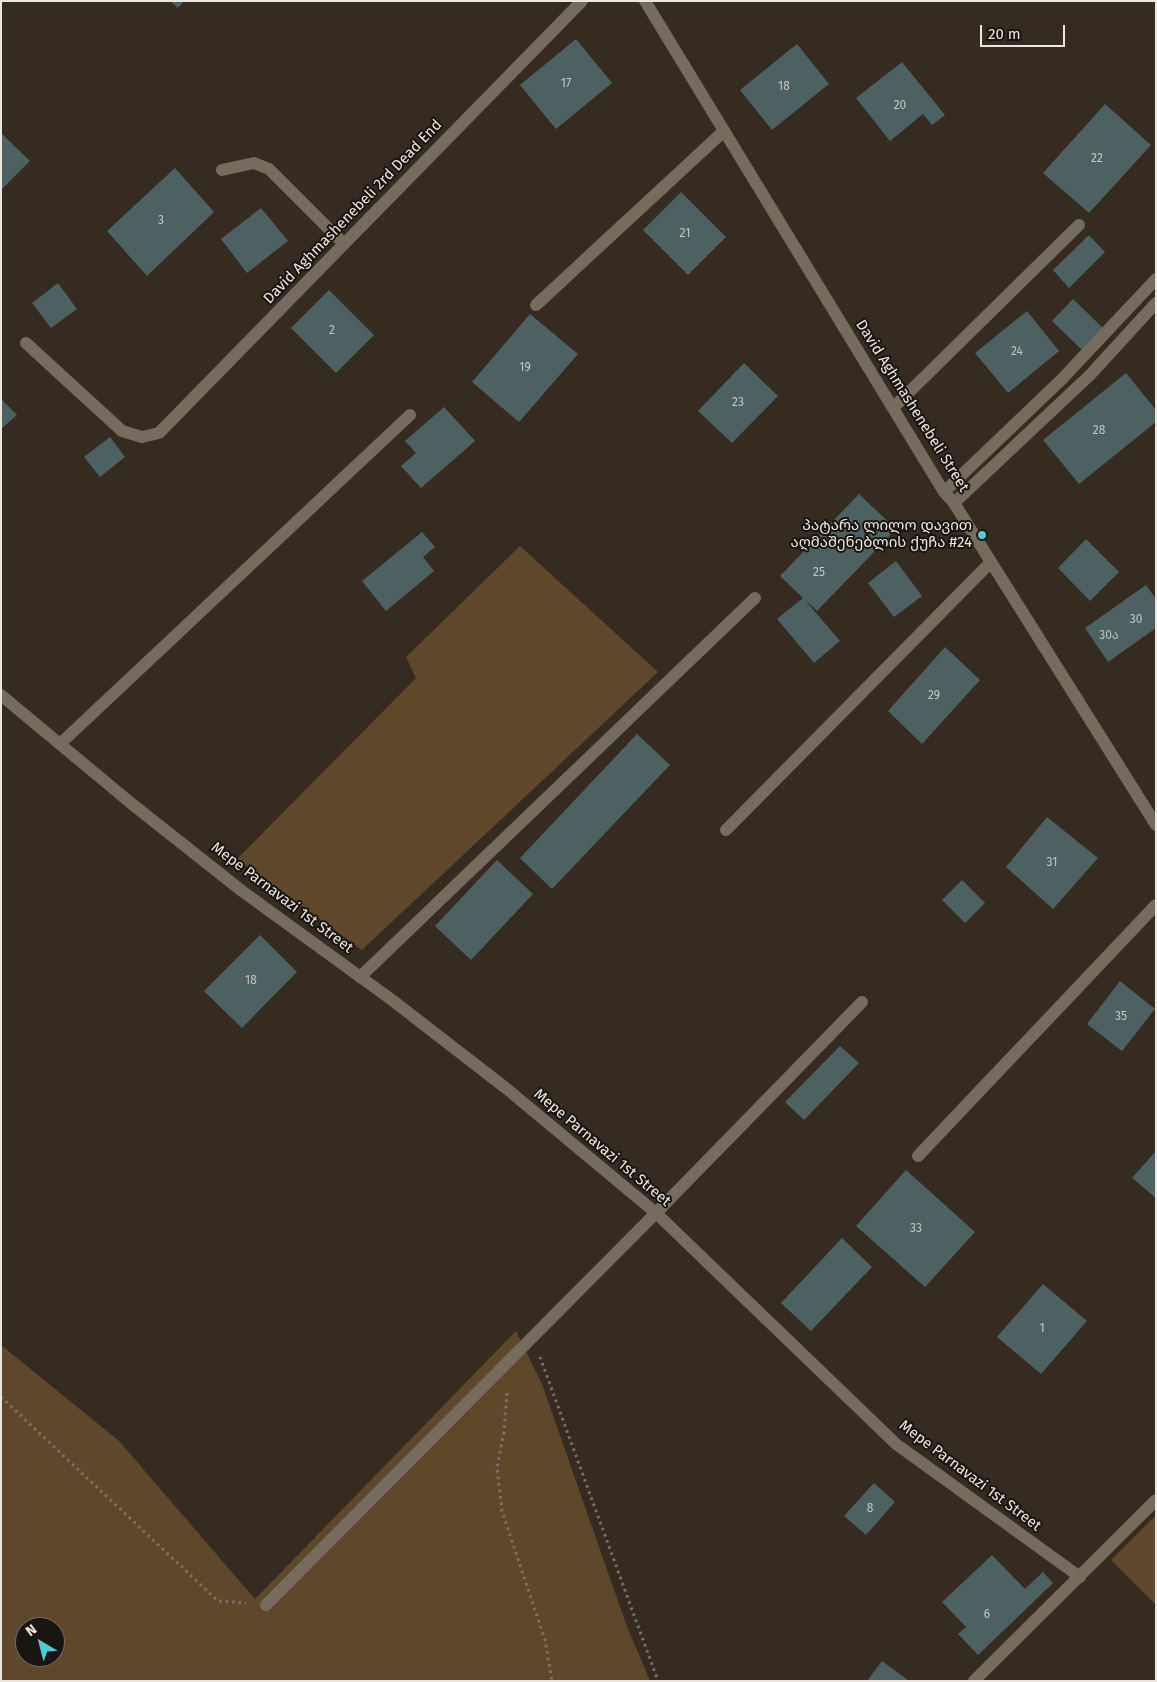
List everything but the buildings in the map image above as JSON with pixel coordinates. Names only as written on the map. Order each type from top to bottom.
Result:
[{"type":"street","name":"David Aghmashenebeli 2rd Dead End","points":[[26,343],[122,431],[142,437],[159,433],[582,1]]},
{"type":"street","name":"David Aghmashenebeli Street","points":[[645,1],[944,492],[954,503],[1156,825]]},
{"type":"street","points":[[536,305],[724,131]]},
{"type":"street","points":[[222,170],[254,163],[269,168],[344,244]]},
{"type":"street","points":[[894,408],[1079,226]]},
{"type":"street","points":[[944,492],[1062,379],[1156,279]]},
{"type":"street","points":[[954,503],[1090,375],[1156,303]]},
{"type":"street","points":[[60,744],[410,416]]},
{"type":"street","points":[[726,830],[990,563]]},
{"type":"street","points":[[360,977],[755,598]]},
{"type":"street","name":"Mepe Parnavazi 1st Street","points":[[1,695],[242,891],[360,977],[506,1089],[656,1213],[896,1444],[1080,1577]]},
{"type":"street","points":[[918,1156],[1156,905]]},
{"type":"street","points":[[266,1605],[656,1213],[862,1002]]},
{"type":"street","points":[[974,1681],[1156,1500]]},
{"type":"path","points":[[532,1337],[658,1681]]},
{"type":"path","points":[[504,1366],[507,1389],[504,1432],[497,1468],[502,1511],[545,1640],[552,1681]]},
{"type":"path","points":[[1,1397],[218,1601],[266,1605]]},
{"type":"shaded area","points":[[520,546],[658,672],[362,950],[237,859],[416,678],[406,657]]},
{"type":"shaded area","points":[[516,1331],[542,1384],[626,1624],[650,1681],[1,1681],[1,1345],[119,1441],[255,1599]]},
{"type":"shaded area","points":[[1156,1515],[1156,1605],[1111,1560]]},
{"type":"place","name":"პატარა ლილო დავით აღმაშენებლის ქუჩა #24","points":[[982,535]]}]
